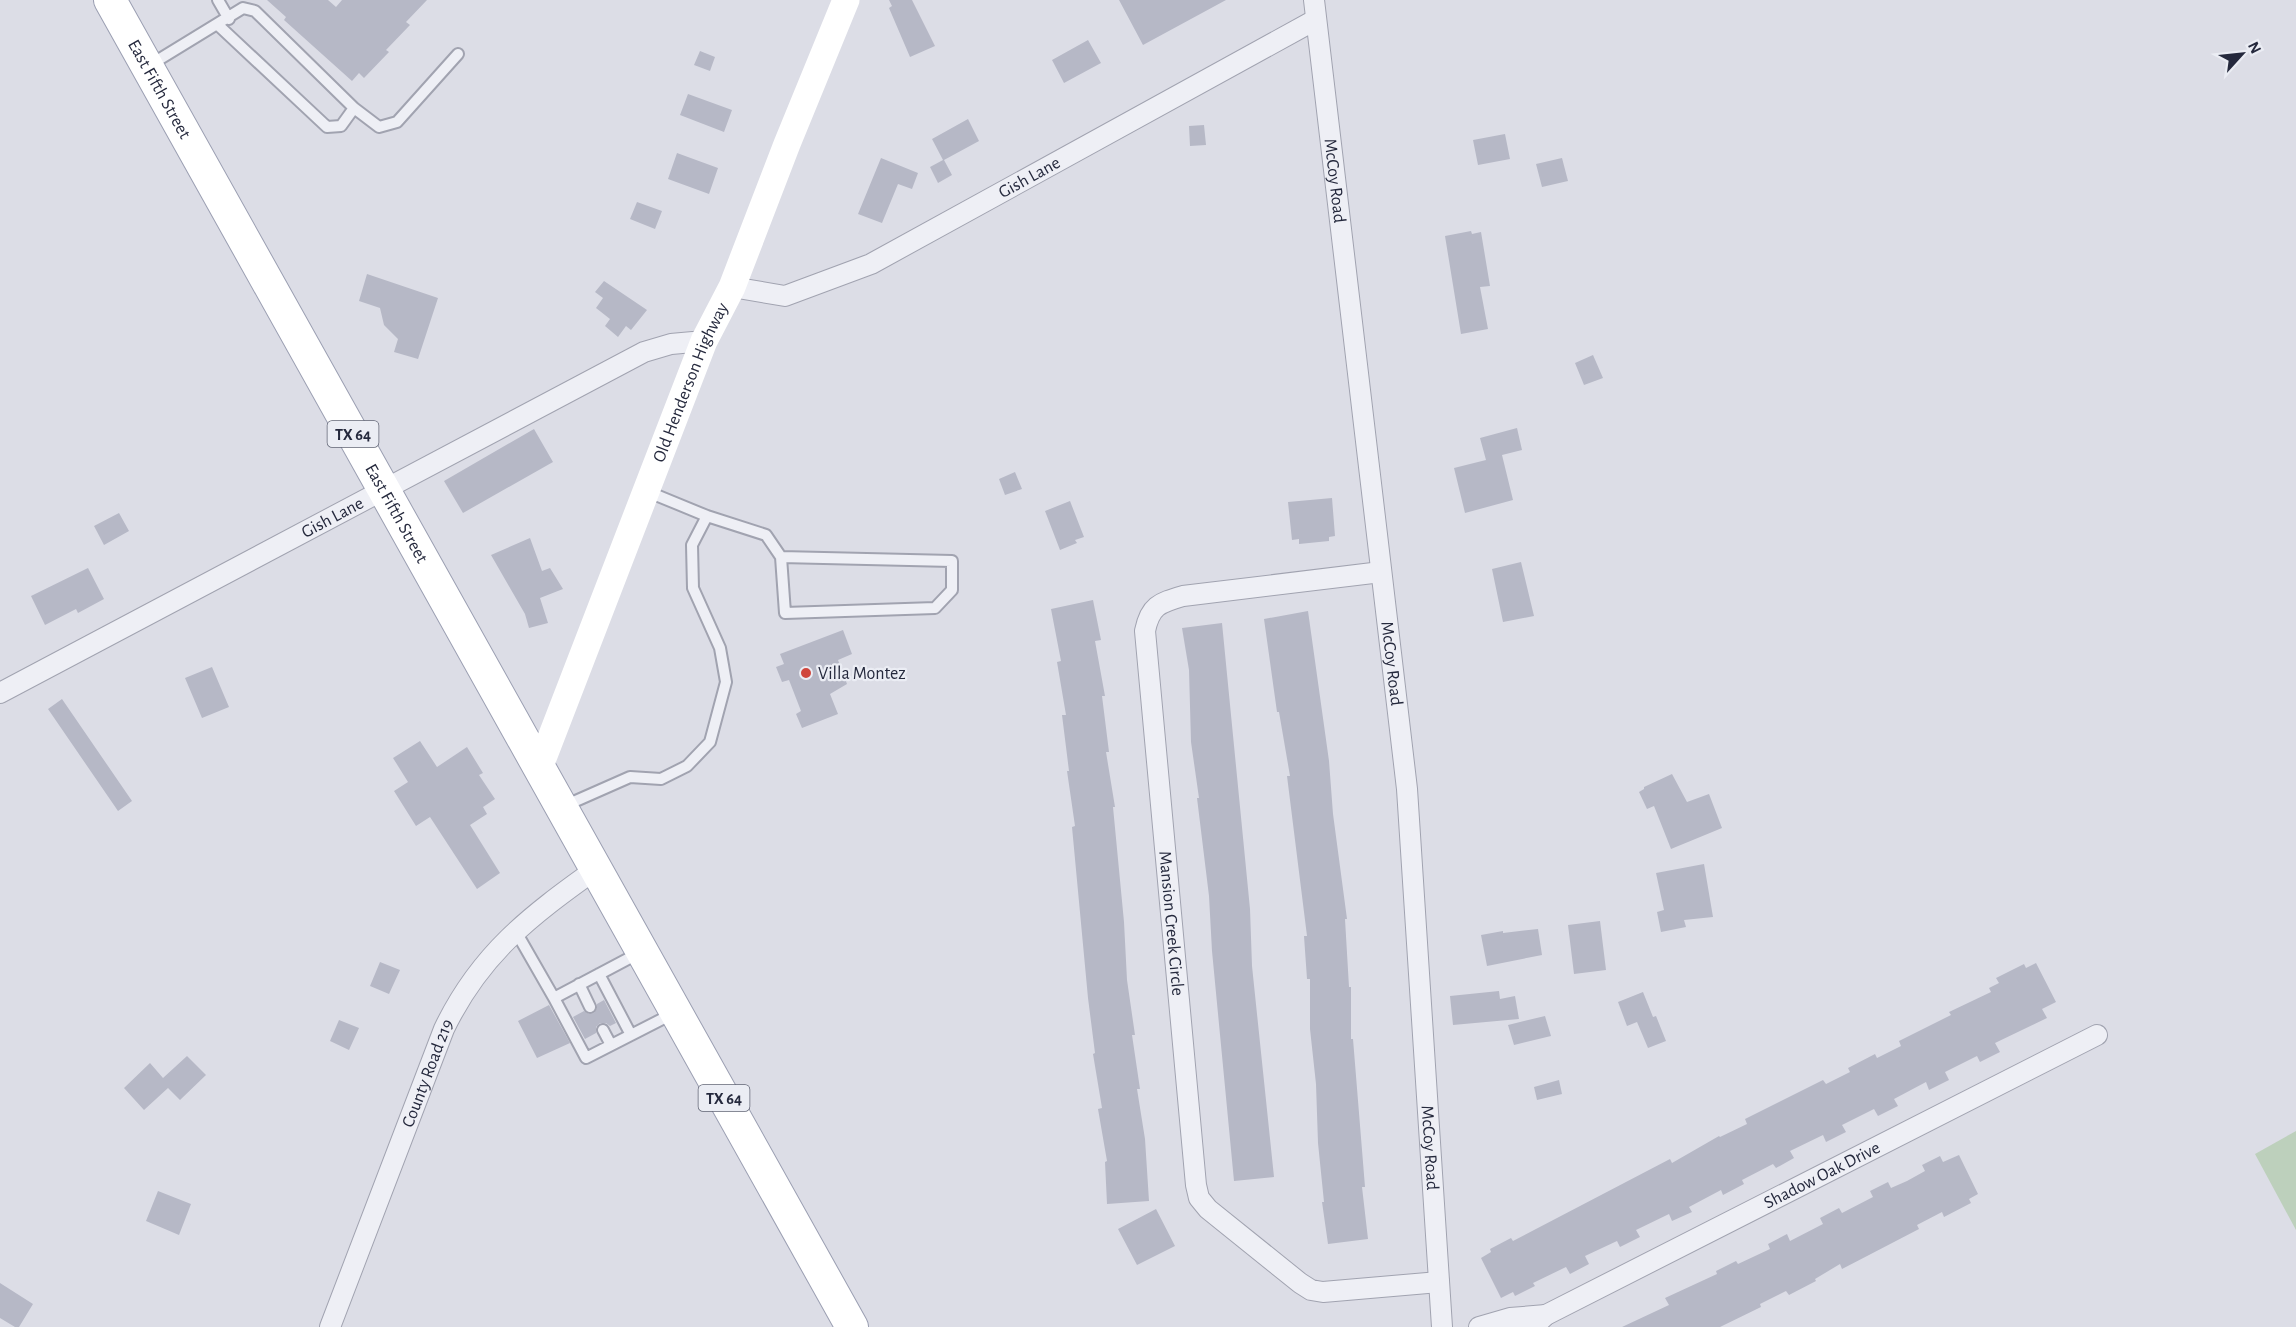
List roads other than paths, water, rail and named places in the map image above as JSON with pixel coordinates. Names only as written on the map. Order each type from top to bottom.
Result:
[{"type":"main road","name":"East Fifth Street","points":[[110,0],[596,869]]},
{"type":"main road","name":"Old Henderson Highway","points":[[540,766],[704,341],[732,287],[846,0]]},
{"type":"main road","name":"TX 64","points":[[596,869],[852,1327]]},
{"type":"street","name":"McCoy Road","points":[[1314,0],[1407,789],[1442,1327]]},
{"type":"street","name":"Gish Lane","points":[[732,287],[785,296],[872,264],[1315,20]]},
{"type":"street","name":"Gish Lane","points":[[0,693],[644,352],[671,344],[704,341]]},
{"type":"street","name":"Mansion Creek Circle","points":[[1381,572],[1183,596],[1167,600],[1154,608],[1148,617],[1145,631],[1199,1198],[1208,1209],[1311,1290],[1323,1292],[1439,1282]]},
{"type":"street","name":"County Road 219","points":[[330,1327],[444,1029],[457,1003],[472,979],[516,930],[596,869]]},
{"type":"street","name":"Shadow Oak Drive","points":[[1479,1327],[1510,1318],[1540,1321],[2097,1035]]},
{"type":"lane","points":[[218,0],[229,19]]},
{"type":"lane","points":[[147,67],[229,19],[243,8],[255,11],[354,108],[379,128],[397,122],[458,54]]},
{"type":"lane","points":[[218,25],[327,127],[340,126],[354,108]]},
{"type":"lane","points":[[646,491],[707,516],[766,536],[781,556],[786,613],[935,608],[952,590],[952,561],[781,556]]},
{"type":"lane","points":[[562,807],[630,777],[661,779],[687,766],[710,742],[726,682],[720,648],[693,588],[692,545],[707,516]]},
{"type":"lane","points":[[516,930],[586,1058],[676,1012]]},
{"type":"lane","points":[[554,998],[642,952]]},
{"type":"lane","points":[[599,974],[631,1035]]},
{"type":"lane","points":[[579,984],[590,1007]]},
{"type":"lane","points":[[603,1030],[611,1045]]},
{"type":"place","name":"Villa Montez","points":[[806,673]]}]
